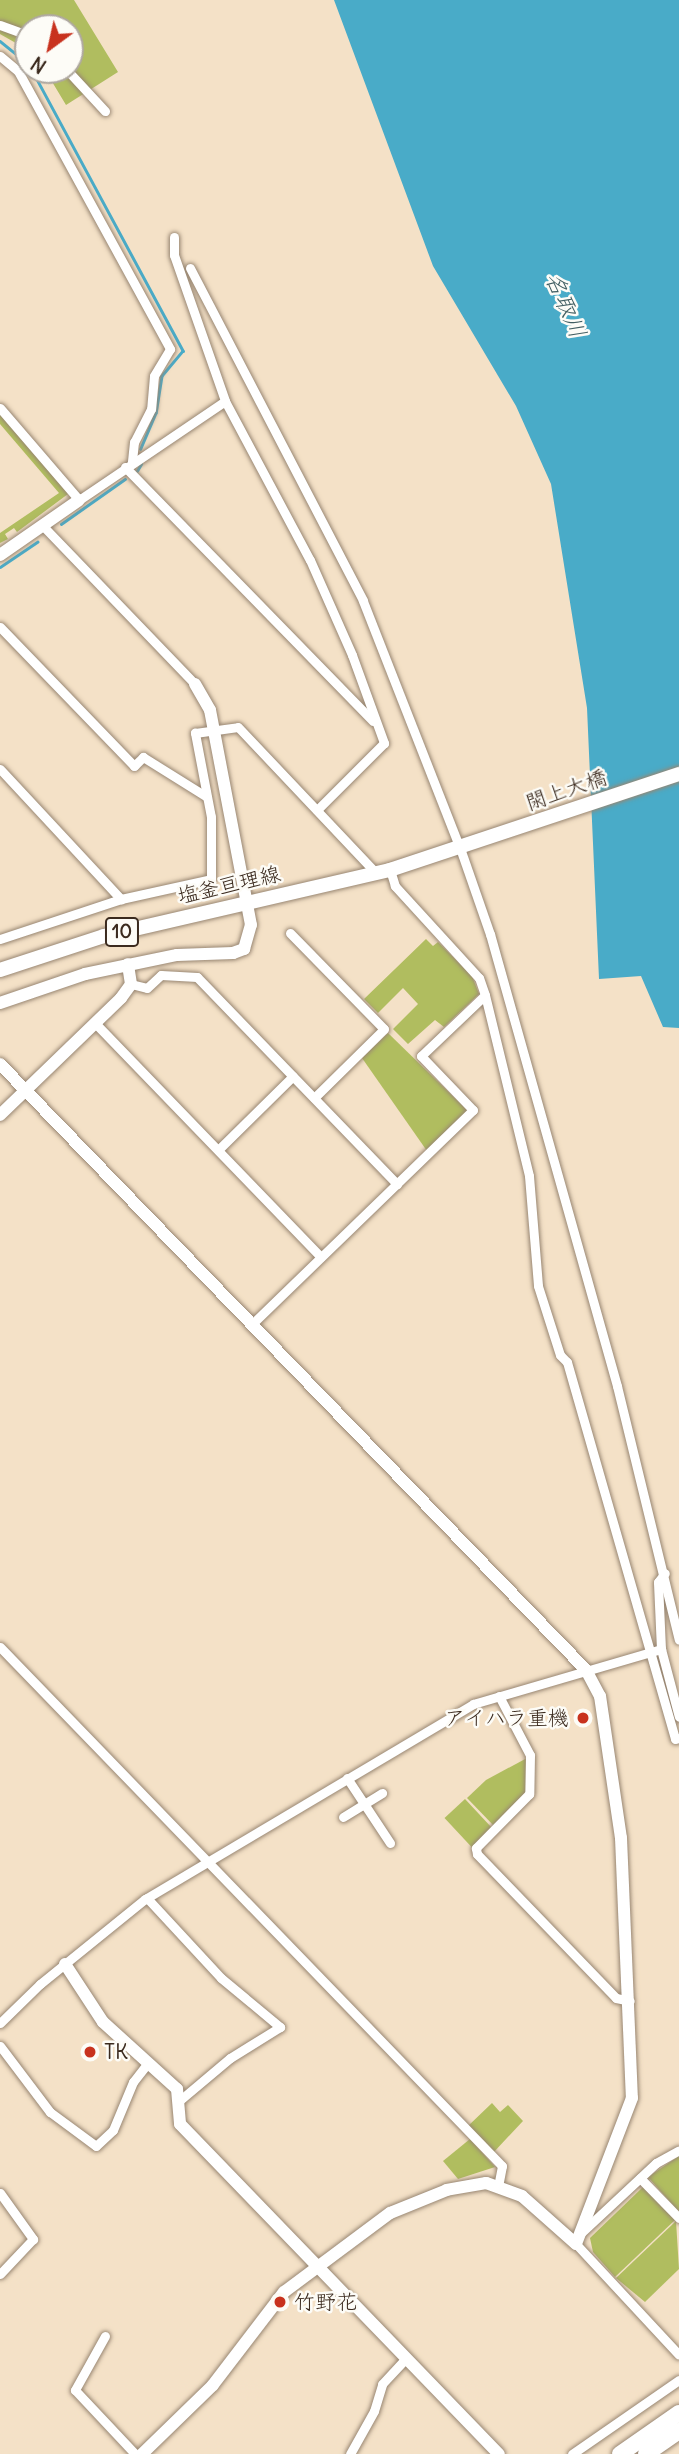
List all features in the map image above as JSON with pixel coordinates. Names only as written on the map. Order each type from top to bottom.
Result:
[{"type":"highway","points":[[620,2454],[679,2413]]},
{"type":"highway","points":[[646,2454],[679,2431]]},
{"type":"main road","name":"閖上大橋","points":[[463,847],[679,774]]},
{"type":"main road","name":"塩釜亘理線","points":[[0,970],[104,936],[383,872],[463,847]]},
{"type":"street","points":[[0,56],[18,71],[170,349],[154,376],[151,409],[134,442],[128,465]]},
{"type":"street","points":[[80,84],[105,111]]},
{"type":"street","points":[[174,237],[174,255],[225,401],[310,560],[384,743],[317,810]]},
{"type":"street","points":[[190,268],[363,601],[463,847],[504,985],[665,1573],[679,1640]]},
{"type":"street","points":[[0,555],[225,401]]},
{"type":"street","points":[[0,408],[79,500]]},
{"type":"street","points":[[128,465],[377,725]]},
{"type":"street","points":[[0,1003],[128,964],[244,949],[251,925],[214,729],[195,684],[43,526]]},
{"type":"street","points":[[0,627],[134,766],[143,757],[207,796]]},
{"type":"street","points":[[0,939],[121,899],[211,879],[207,796],[195,733],[238,727],[317,810],[383,872],[479,978],[530,1176],[538,1286],[561,1355],[567,1362],[675,1739],[679,1738]]},
{"type":"street","points":[[0,769],[121,899]]},
{"type":"street","points":[[290,933],[384,1029],[314,1098]]},
{"type":"street","points":[[128,964],[131,985]]},
{"type":"street","points":[[131,985],[147,988],[161,975],[197,977],[397,1184]]},
{"type":"street","points":[[0,1115],[131,985]]},
{"type":"street","points":[[251,1325],[473,1110],[421,1056],[485,995]]},
{"type":"street","points":[[95,1023],[321,1257]]},
{"type":"street","points":[[0,1064],[586,1670],[600,1696],[621,1839],[630,2001],[632,2098],[577,2240]]},
{"type":"street","points":[[218,1150],[293,1076]]},
{"type":"street","points":[[665,1573],[658,1582],[661,1649],[679,1717]]},
{"type":"street","points":[[0,1647],[502,2166],[498,2186]]},
{"type":"street","points":[[0,2023],[65,1964],[147,1898],[473,1703],[661,1649]]},
{"type":"street","points":[[499,1696],[530,1755],[529,1794],[476,1848],[477,1854],[617,1998],[630,2001]]},
{"type":"street","points":[[347,1778],[390,1843]]},
{"type":"street","points":[[343,1817],[382,1793]]},
{"type":"street","points":[[147,1898],[222,1978],[280,2027],[230,2058],[179,2101]]},
{"type":"street","points":[[65,1964],[103,2022],[177,2090],[180,2124],[499,2454]]},
{"type":"street","points":[[0,2046],[50,2112],[96,2146],[113,2130],[133,2082],[147,2064]]},
{"type":"street","points":[[577,2240],[640,2178],[679,2150]]},
{"type":"street","points":[[640,2178],[679,2218]]},
{"type":"street","points":[[142,2454],[213,2385],[273,2304],[317,2266],[366,2228],[414,2203],[467,2184],[498,2186],[522,2196],[577,2240],[679,2355]]},
{"type":"street","points":[[0,2193],[33,2239],[0,2274]]},
{"type":"street","points":[[106,2336],[75,2390],[135,2454]]},
{"type":"street","points":[[350,2454],[374,2411],[382,2384],[406,2358]]},
{"type":"street","points":[[572,2454],[679,2380]]},
{"type":"green space","points":[[0,0],[74,0],[83,14],[14,14],[14,42],[0,34]]},
{"type":"green space","points":[[84,16],[118,72],[66,105],[53,84],[84,84]]},
{"type":"green space","points":[[0,413],[68,494],[17,532],[14,528],[5,534],[8,539],[0,543],[0,533],[59,493],[0,424]]},
{"type":"green space","points":[[426,939],[433,946],[438,942],[472,976],[479,994],[444,1027],[435,1020],[408,1044],[393,1029],[418,1004],[403,988],[378,1013],[364,999]]},
{"type":"green space","points":[[388,1033],[468,1111],[427,1151],[362,1058]]},
{"type":"green space","points":[[527,1758],[527,1791],[495,1827],[467,1798],[486,1780]]},
{"type":"green space","points":[[465,1799],[493,1829],[472,1848],[445,1818]]},
{"type":"green space","points":[[492,2103],[500,2112],[508,2105],[523,2121],[493,2153],[467,2127]]},
{"type":"green space","points":[[470,2139],[495,2167],[458,2179],[443,2161]]},
{"type":"green space","points":[[679,2156],[679,2212],[648,2177]]},
{"type":"green space","points":[[643,2187],[675,2220],[615,2277],[593,2252],[590,2238]]},
{"type":"green space","points":[[676,2221],[679,2269],[645,2302],[616,2278]]},
{"type":"water","name":"名取川","points":[[334,0],[679,0],[679,1028],[663,1027],[641,976],[599,979],[587,708],[551,484],[516,406],[433,266]]},
{"type":"waterway","points":[[0,41],[14,52]]},
{"type":"waterway","points":[[40,84],[183,351],[162,376],[156,413],[141,449]]},
{"type":"waterway","points":[[137,471],[141,464]]},
{"type":"waterway","points":[[61,524],[125,479]]},
{"type":"waterway","points":[[0,567],[37,542]]},
{"type":"place","name":"アイハラ重機","points":[[583,1718]]},
{"type":"place","name":"TK","points":[[90,2052]]},
{"type":"place","name":"竹野花","points":[[280,2302]]}]
